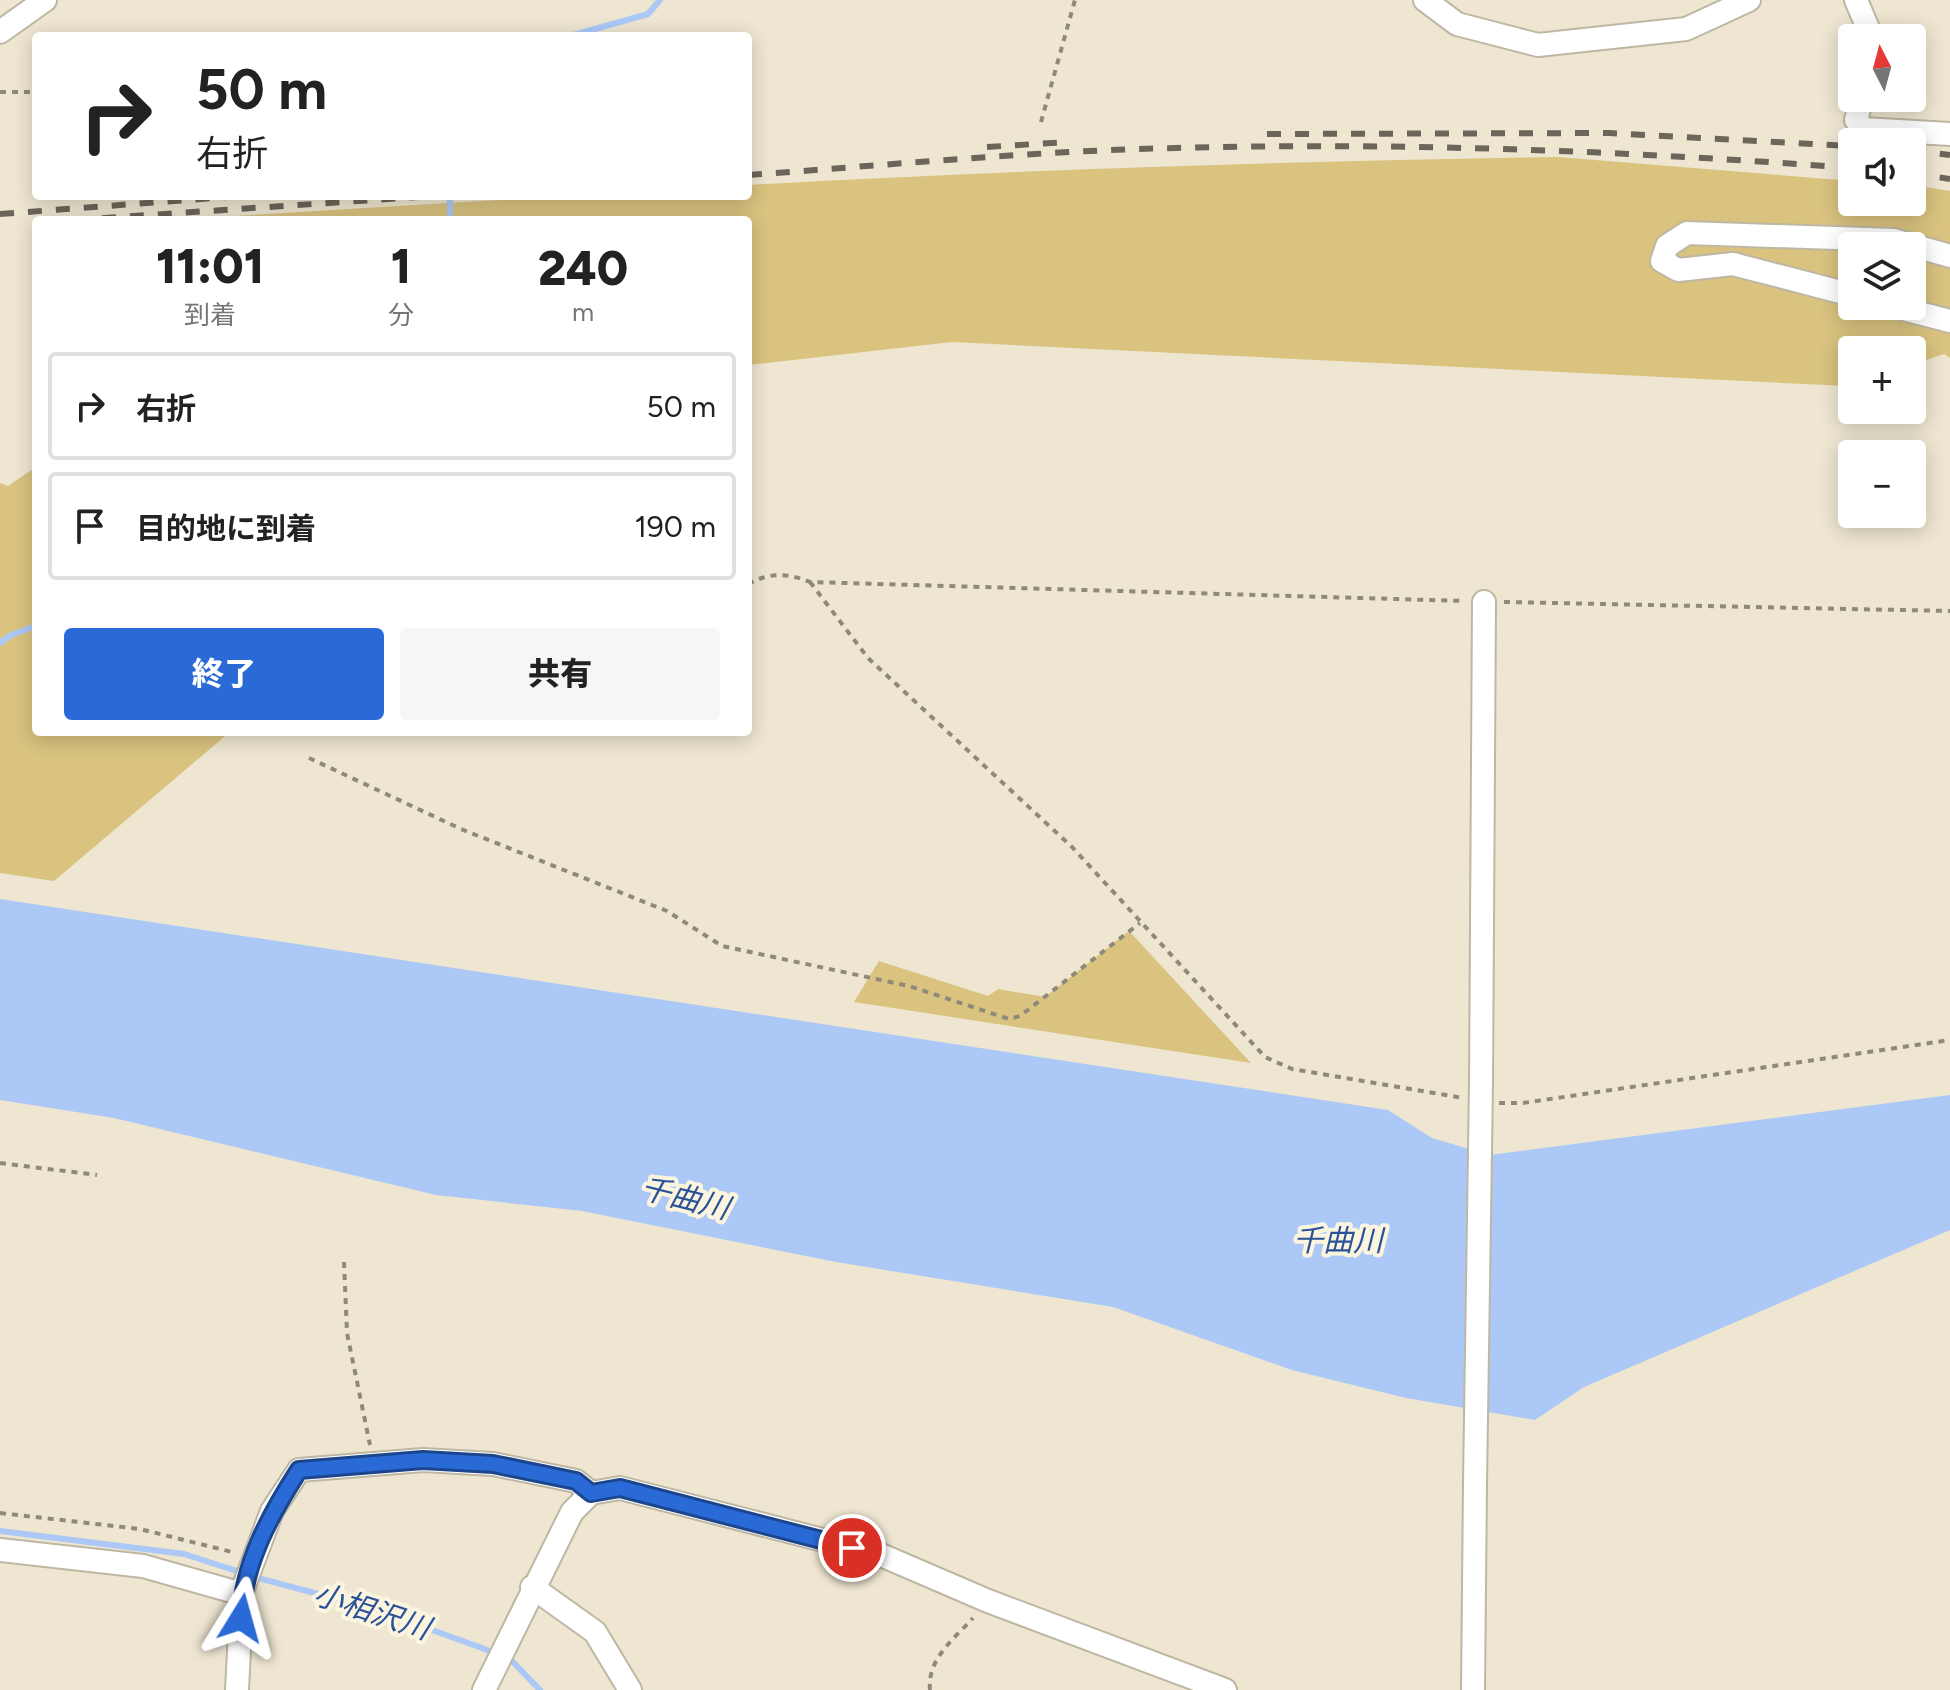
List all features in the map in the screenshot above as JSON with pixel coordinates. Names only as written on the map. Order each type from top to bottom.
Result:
[{"type":"street","points":[[0,32],[45,0]]},
{"type":"street","points":[[1425,0],[1457,24],[1538,45],[1686,29],[1749,0]]},
{"type":"street","points":[[1856,0],[1866,24]]},
{"type":"street","points":[[1858,112],[1856,120],[1864,129],[1950,134]]},
{"type":"street","points":[[1838,238],[1687,233],[1667,246],[1662,261],[1678,270],[1733,264],[1838,291]]},
{"type":"street","points":[[1926,249],[1950,256]]},
{"type":"street","points":[[1926,315],[1950,321]]},
{"type":"street","points":[[1473,1690],[1482,1096],[1484,602]]},
{"type":"street","points":[[237,1690],[242,1592],[272,1511],[299,1470],[423,1460],[493,1464],[576,1481],[591,1493]]},
{"type":"street","points":[[486,1683],[562,1526],[591,1493],[620,1488],[881,1555],[988,1601],[1225,1690]]},
{"type":"street","points":[[0,1550],[143,1566],[242,1592]]},
{"type":"street","points":[[532,1587],[595,1632],[630,1690]]},
{"type":"path","points":[[1041,122],[1075,0]]},
{"type":"path","points":[[0,92],[32,92]]},
{"type":"path","points":[[752,582],[761,577],[789,574],[810,582],[1484,602],[1950,611]]},
{"type":"path","points":[[810,582],[868,658],[1072,847],[1265,1057],[1292,1069],[1523,1103],[1950,1040]]},
{"type":"path","points":[[309,758],[461,829],[667,911],[722,946],[909,986],[1009,1019],[1020,1016],[1140,923]]},
{"type":"path","points":[[0,1163],[97,1175]]},
{"type":"path","points":[[344,1262],[347,1333],[376,1465]]},
{"type":"path","points":[[0,1513],[140,1529],[253,1561]]},
{"type":"path","points":[[930,1690],[928,1677],[935,1660],[988,1601]]},
{"type":"shaded area","points":[[1558,157],[1838,180],[1838,216],[1926,216],[1926,187],[1950,191],[1950,358],[1944,354],[1926,360],[1926,336],[1838,336],[1838,386],[952,342],[752,365],[752,216],[234,216],[497,200],[752,200],[752,185],[1153,167]]},
{"type":"shaded area","points":[[32,470],[32,736],[225,736],[54,881],[0,873],[0,483],[8,486]]},
{"type":"shaded area","points":[[1129,931],[1251,1063],[854,1002],[879,961],[988,996],[998,989],[1045,997]]},
{"type":"water","name":"千曲川","points":[[0,899],[1388,1110],[1432,1138],[1489,1155],[1950,1095],[1950,1230],[1584,1387],[1535,1420],[1406,1398],[1292,1370],[1113,1307],[836,1262],[582,1211],[436,1195],[114,1118],[0,1100]]},
{"type":"waterway","points":[[584,32],[648,14],[660,0]]},
{"type":"waterway","points":[[450,200],[450,216]]},
{"type":"waterway","points":[[0,643],[32,627]]},
{"type":"waterway","name":"小相沢川","points":[[0,1531],[184,1554],[243,1573]]},
{"type":"waterway","name":"小相沢川","points":[[254,1577],[371,1608],[482,1648],[511,1660],[540,1690]]},
{"type":"railway","points":[[1267,134],[1609,133],[1838,145]]},
{"type":"railway","points":[[987,147],[1067,142]]},
{"type":"railway","points":[[752,175],[1069,152],[1261,146],[1514,149],[1838,167]]},
{"type":"railway","points":[[1926,152],[1950,155]]},
{"type":"railway","points":[[1926,175],[1950,179]]},
{"type":"railway","points":[[0,214],[187,200]]},
{"type":"railway","points":[[134,216],[373,200]]},
{"type":"route","points":[[241,1618],[242,1591],[251,1563],[272,1511],[299,1470],[423,1460],[493,1464],[576,1481],[591,1493],[620,1488],[852,1548]]}]
